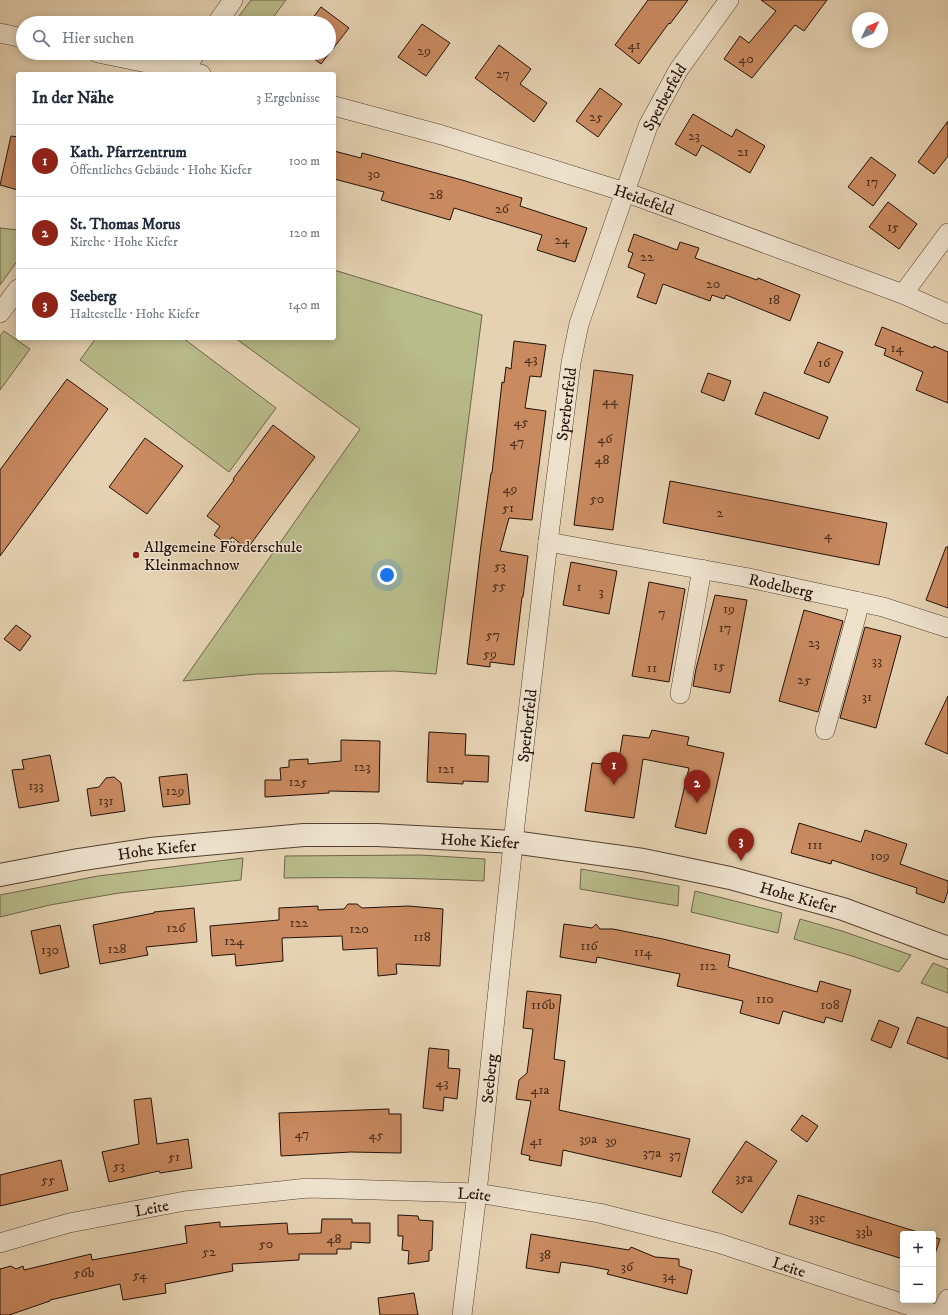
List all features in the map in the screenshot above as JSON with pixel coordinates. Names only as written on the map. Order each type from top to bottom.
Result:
[{"type":"street","points":[[222,16],[233,0]]},
{"type":"street","name":"Sperberfeld","points":[[513,842],[548,542],[571,363],[578,330],[648,126],[679,69],[729,0]]},
{"type":"street","points":[[0,33],[16,36]]},
{"type":"street","points":[[130,60],[184,72]]},
{"type":"street","points":[[189,72],[194,60]]},
{"type":"street","name":"Heidefeld","points":[[336,107],[442,135],[625,192],[903,294],[948,314]]},
{"type":"street","points":[[903,294],[948,234]]},
{"type":"street","points":[[0,313],[16,292]]},
{"type":"street","name":"Rodelberg","points":[[548,542],[744,577],[883,607],[948,628]]},
{"type":"street","points":[[680,694],[702,569]]},
{"type":"street","points":[[825,730],[860,602]]},
{"type":"street","name":"Hohe Kiefer","points":[[0,876],[78,860],[150,849],[304,835],[378,834],[513,842],[643,860],[730,878],[843,909],[948,948]]},
{"type":"street","name":"Seeberg","points":[[462,1315],[477,1193],[513,842]]},
{"type":"street","name":"Leite","points":[[0,1243],[69,1223],[185,1201],[308,1188],[477,1193],[599,1213],[718,1243],[939,1315]]},
{"type":"street","points":[[939,1315],[948,1299]]},
{"type":"green space","points":[[251,0],[286,0],[274,16],[239,16]]},
{"type":"green space","points":[[0,228],[16,230],[16,263],[0,285]]},
{"type":"green space","points":[[336,271],[482,315],[436,674],[394,671],[257,674],[183,681],[360,429],[238,340],[336,340]]},
{"type":"green space","points":[[4,331],[30,349],[0,390],[0,336]]},
{"type":"green space","points":[[95,340],[186,340],[276,408],[229,472],[80,360]]},
{"type":"green space","points":[[420,855],[485,859],[484,881],[384,878],[284,878],[285,856]]},
{"type":"green space","points":[[243,858],[241,880],[119,893],[50,905],[0,917],[0,895],[98,876]]},
{"type":"green space","points":[[581,869],[679,886],[678,906],[580,889]]},
{"type":"green space","points":[[695,891],[782,913],[778,933],[691,912]]},
{"type":"green space","points":[[800,919],[842,931],[911,955],[899,972],[794,939]]},
{"type":"green space","points":[[933,963],[948,969],[948,993],[921,983]]},
{"type":"building","points":[[648,0],[688,0],[639,64],[615,45]]},
{"type":"building","points":[[761,0],[827,0],[804,31],[795,25],[752,78],[724,59],[740,36],[749,43],[776,11]]},
{"type":"building","points":[[321,7],[333,16],[314,16]]},
{"type":"building","points":[[336,18],[349,28],[336,45]]},
{"type":"building","points":[[422,24],[450,43],[426,76],[398,57]]},
{"type":"building","points":[[499,45],[531,69],[520,84],[547,103],[534,122],[475,78]]},
{"type":"building","points":[[316,60],[324,60],[321,64]]},
{"type":"building","points":[[600,88],[622,104],[598,137],[576,121]]},
{"type":"building","points":[[693,114],[732,137],[736,129],[765,146],[750,173],[702,145],[696,156],[675,144]]},
{"type":"building","points":[[948,121],[948,156],[934,174],[918,162]]},
{"type":"building","points":[[11,136],[16,137],[16,189],[0,185]]},
{"type":"building","points":[[336,152],[361,158],[362,153],[522,198],[520,206],[587,228],[575,262],[537,250],[542,235],[454,208],[450,220],[381,200],[384,192],[336,180]]},
{"type":"building","points":[[871,157],[896,175],[873,206],[848,187]]},
{"type":"building","points":[[888,202],[917,224],[899,249],[869,227]]},
{"type":"building","points":[[634,234],[677,250],[680,242],[699,248],[695,258],[757,280],[758,278],[800,295],[790,321],[726,295],[724,299],[712,295],[710,301],[663,284],[656,304],[637,297],[645,274],[628,267],[633,253],[628,251]]},
{"type":"building","points":[[882,327],[933,348],[934,346],[948,352],[948,403],[916,390],[923,372],[884,355],[886,349],[875,345]]},
{"type":"building","points":[[514,341],[546,345],[541,377],[530,376],[525,408],[546,411],[532,520],[509,518],[500,551],[528,556],[514,665],[490,662],[490,667],[467,664],[481,545],[492,473],[502,382],[504,383],[506,367],[511,369]]},
{"type":"building","points":[[818,342],[843,352],[829,383],[804,373]]},
{"type":"building","points":[[594,370],[633,375],[613,530],[574,525]]},
{"type":"building","points":[[708,373],[731,381],[724,401],[701,392]]},
{"type":"building","points":[[67,379],[108,409],[0,556],[0,470]]},
{"type":"building","points":[[764,392],[828,417],[819,439],[755,414]]},
{"type":"building","points":[[273,425],[315,457],[247,549],[232,537],[227,544],[214,535],[220,526],[207,516]]},
{"type":"building","points":[[145,438],[183,466],[147,514],[109,487]]},
{"type":"building","points":[[670,481],[887,523],[879,565],[663,523]]},
{"type":"building","points":[[946,547],[948,547],[948,608],[926,600]]},
{"type":"building","points":[[571,562],[617,571],[609,614],[563,605]]},
{"type":"building","points":[[649,582],[685,589],[669,682],[632,676]]},
{"type":"building","points":[[715,595],[747,600],[730,693],[693,686]]},
{"type":"building","points":[[804,610],[843,621],[818,712],[779,701]]},
{"type":"building","points":[[16,625],[31,636],[20,651],[4,639]]},
{"type":"building","points":[[865,627],[901,636],[876,728],[840,718]]},
{"type":"building","points":[[948,696],[948,754],[925,744]]},
{"type":"building","points":[[652,730],[689,737],[687,745],[724,753],[706,834],[675,827],[689,768],[643,759],[634,818],[585,811],[592,763],[618,765],[623,735],[649,738]]},
{"type":"building","points":[[429,732],[466,734],[465,755],[489,756],[488,782],[463,781],[463,784],[427,782]]},
{"type":"building","points":[[341,740],[380,741],[379,792],[329,791],[329,793],[265,797],[265,780],[281,780],[280,768],[289,767],[289,760],[308,759],[308,764],[341,761]]},
{"type":"building","points":[[50,755],[59,801],[19,808],[12,770],[24,769],[22,760]]},
{"type":"building","points":[[187,774],[190,804],[163,807],[159,777]]},
{"type":"building","points":[[114,777],[121,783],[125,811],[91,816],[87,789],[99,787],[106,778]]},
{"type":"building","points":[[799,823],[861,842],[865,830],[907,844],[900,864],[948,881],[948,891],[944,903],[916,893],[917,888],[832,860],[831,864],[791,853]]},
{"type":"building","points":[[348,904],[357,904],[362,908],[408,906],[443,909],[440,966],[396,964],[397,974],[378,976],[377,948],[343,950],[342,936],[282,938],[283,961],[236,966],[235,954],[212,956],[210,926],[279,920],[279,908],[318,906],[318,910],[344,909]]},
{"type":"building","points":[[194,908],[197,942],[146,947],[148,955],[100,964],[93,925],[154,912]]},
{"type":"building","points":[[564,924],[592,928],[596,924],[600,929],[613,929],[663,939],[730,955],[728,967],[817,992],[820,981],[851,990],[842,1022],[826,1017],[824,1023],[783,1011],[779,1024],[740,1013],[743,1001],[677,986],[680,974],[597,957],[596,963],[560,957]]},
{"type":"building","points":[[60,925],[69,967],[40,974],[31,931]]},
{"type":"building","points":[[527,991],[561,995],[554,1059],[565,1061],[559,1110],[690,1139],[681,1177],[563,1150],[561,1166],[529,1160],[530,1156],[521,1154],[531,1101],[516,1099],[519,1080],[527,1073],[533,1029],[523,1028]]},
{"type":"building","points":[[917,1017],[948,1028],[948,1059],[907,1043]]},
{"type":"building","points":[[879,1020],[899,1028],[891,1048],[871,1040]]},
{"type":"building","points":[[429,1048],[449,1050],[448,1068],[460,1069],[457,1099],[444,1097],[443,1111],[423,1108]]},
{"type":"building","points":[[151,1098],[157,1144],[188,1139],[192,1168],[160,1173],[159,1171],[109,1182],[102,1152],[139,1144],[134,1100]]},
{"type":"building","points":[[389,1109],[389,1114],[401,1114],[401,1153],[351,1152],[281,1156],[279,1113]]},
{"type":"building","points":[[802,1115],[818,1126],[807,1142],[791,1130]]},
{"type":"building","points":[[746,1141],[777,1161],[742,1213],[712,1192]]},
{"type":"building","points":[[61,1160],[68,1190],[0,1206],[0,1175]]},
{"type":"building","points":[[798,1195],[914,1231],[900,1231],[900,1258],[789,1224]]},
{"type":"building","points":[[398,1215],[418,1216],[419,1220],[433,1221],[432,1250],[429,1251],[429,1261],[408,1264],[409,1251],[402,1250],[403,1236],[398,1236]]},
{"type":"building","points":[[322,1219],[352,1219],[352,1223],[370,1223],[370,1243],[351,1242],[351,1249],[337,1249],[337,1254],[299,1254],[299,1260],[232,1264],[233,1271],[165,1284],[166,1293],[123,1300],[120,1284],[50,1300],[9,1315],[0,1315],[0,1269],[11,1266],[16,1269],[23,1266],[24,1270],[91,1254],[92,1260],[187,1243],[185,1226],[220,1222],[220,1227],[287,1223],[288,1234],[321,1233]]},
{"type":"building","points":[[531,1234],[629,1250],[631,1247],[655,1257],[679,1259],[679,1266],[692,1270],[687,1294],[607,1274],[609,1270],[589,1266],[561,1262],[559,1273],[526,1268]]},
{"type":"building","points":[[936,1238],[940,1239],[936,1251]]},
{"type":"building","points":[[414,1293],[418,1315],[380,1315],[378,1298]]},
{"type":"place","name":"Allgemeine Förderschule Kleinmachnow","points":[[136,555]]},
{"type":"place","name":"Kath. Pfarrzentrum","points":[[614,785]]},
{"type":"place","name":"St. Thomas Morus","points":[[697,803]]},
{"type":"place","name":"Seeberg","points":[[741,861]]}]
